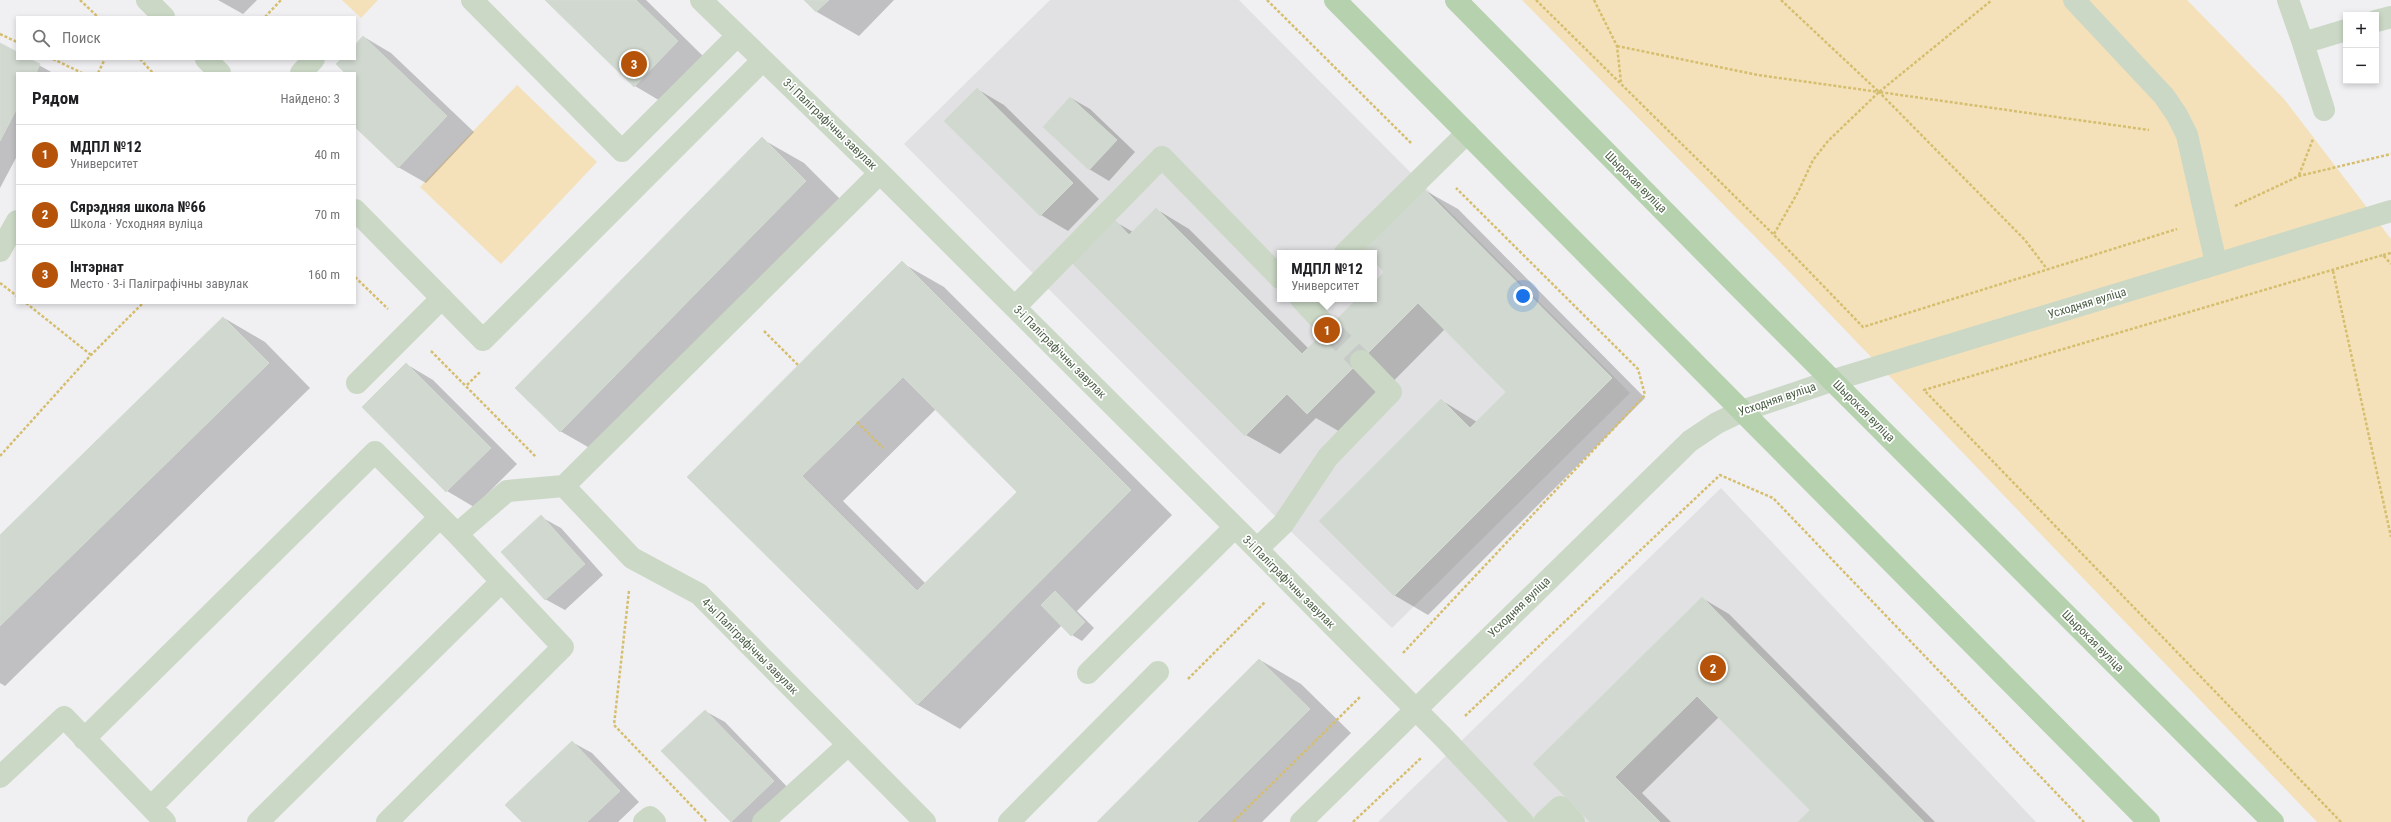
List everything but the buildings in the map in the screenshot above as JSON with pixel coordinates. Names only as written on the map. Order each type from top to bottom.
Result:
[{"type":"main road","points":[[1335,0],[2149,822]]},
{"type":"main road","name":"Шырокая вуліца","points":[[1456,0],[2273,822]]},
{"type":"street","points":[[147,0],[163,16]]},
{"type":"street","points":[[472,0],[622,151],[737,36]]},
{"type":"street","name":"3-і Паліграфічны завулак","points":[[702,0],[737,36],[880,173],[1257,549],[1443,737],[1523,822]]},
{"type":"street","points":[[2074,0],[2164,96],[2177,115],[2187,135],[2216,263]]},
{"type":"street","points":[[2288,0],[2324,110]]},
{"type":"street","points":[[2379,20],[2391,17]]},
{"type":"street","points":[[2303,43],[2343,31]]},
{"type":"street","points":[[207,60],[219,72]]},
{"type":"street","points":[[302,72],[313,60]]},
{"type":"street","points":[[356,211],[484,340],[763,60]]},
{"type":"street","points":[[1349,250],[1467,133]]},
{"type":"street","points":[[1015,307],[1162,157],[1277,275]]},
{"type":"street","points":[[457,534],[507,491],[564,486],[880,173]]},
{"type":"street","name":"Усходняя вуліца","points":[[1301,822],[1690,441],[1717,423],[1742,411],[1834,380],[2391,211]]},
{"type":"street","points":[[0,251],[16,222]]},
{"type":"street","points":[[357,382],[442,298]]},
{"type":"street","points":[[1304,302],[1328,328]]},
{"type":"street","points":[[1257,549],[1283,524],[1328,457],[1392,392],[1361,361]]},
{"type":"street","points":[[84,739],[375,452],[457,534],[563,647],[387,822]]},
{"type":"street","name":"4-ы Паліграфічны завулак","points":[[564,486],[632,558],[699,594],[924,822]]},
{"type":"street","points":[[0,776],[64,718],[158,814],[440,517]]},
{"type":"street","points":[[1088,673],[1235,527]]},
{"type":"street","points":[[258,822],[501,582]]},
{"type":"street","points":[[1009,822],[1158,672]]},
{"type":"street","points":[[763,822],[848,745]]},
{"type":"street","points":[[1544,822],[1560,807],[1574,822]]},
{"type":"street","points":[[644,822],[650,817],[655,822]]},
{"type":"path","points":[[80,0],[97,16]]},
{"type":"path","points":[[266,16],[281,0]]},
{"type":"path","points":[[1233,822],[1382,675],[1645,395],[1638,369],[1267,0]]},
{"type":"path","points":[[1536,0],[1621,82],[1774,235],[1863,327],[2207,219],[2299,176],[2391,154]]},
{"type":"path","points":[[1594,0],[1617,46],[1621,82]]},
{"type":"path","points":[[1781,0],[1879,92],[2025,240],[2047,270]]},
{"type":"path","points":[[1774,235],[1798,192],[1813,160],[1828,141],[1879,92],[1992,0]]},
{"type":"path","points":[[0,34],[16,42]]},
{"type":"path","points":[[1617,46],[1758,75],[2187,135]]},
{"type":"path","points":[[55,60],[80,72]]},
{"type":"path","points":[[98,72],[104,60]]},
{"type":"path","points":[[141,60],[152,72]]},
{"type":"path","points":[[2299,176],[2324,110]]},
{"type":"path","points":[[2341,822],[1924,390],[2391,253]]},
{"type":"path","points":[[2383,255],[2391,264]]},
{"type":"path","points":[[2333,271],[2391,537]]},
{"type":"path","points":[[356,278],[410,330],[564,486]]},
{"type":"path","points":[[0,283],[16,295]]},
{"type":"path","points":[[27,304],[91,354]]},
{"type":"path","points":[[0,456],[91,354],[141,304]]},
{"type":"path","points":[[743,309],[799,366]]},
{"type":"path","points":[[857,422],[883,448]]},
{"type":"path","points":[[1353,822],[1720,475],[1773,498],[2084,822]]},
{"type":"path","points":[[632,558],[614,725],[707,822]]},
{"type":"shaded area","points":[[342,0],[378,0],[361,18]]},
{"type":"shaded area","points":[[1050,0],[1239,0],[1630,393],[1392,628],[1283,524],[904,144]]},
{"type":"shaded area","points":[[1522,0],[2187,0],[2284,99],[2391,239],[2391,822],[2317,822],[1776,258]]},
{"type":"shaded area","points":[[517,85],[597,162],[501,264],[420,187]]},
{"type":"shaded area","points":[[1721,488],[2036,822],[1378,822]]},
{"type":"tunnel","points":[[1328,328],[1361,361]]},
{"type":"place","name":"Інтэрнат","points":[[634,64]]},
{"type":"place","name":"МДПЛ №12","points":[[1327,330]]},
{"type":"place","name":"Сярэдняя школа №66","points":[[1713,668]]}]
